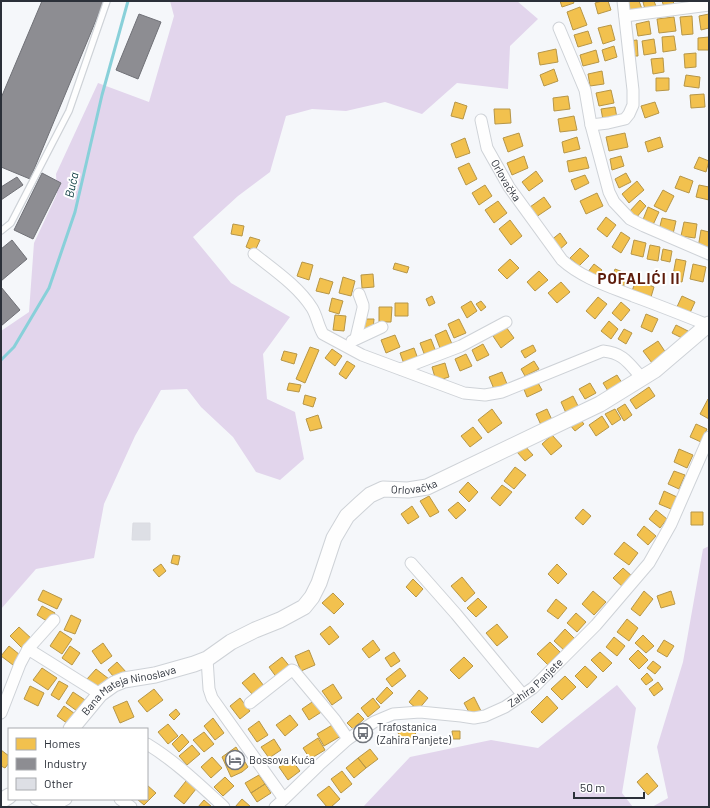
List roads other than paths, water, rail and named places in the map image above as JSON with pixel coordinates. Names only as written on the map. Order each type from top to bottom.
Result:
[{"type":"street","points":[[591,125],[625,119],[633,105],[633,90],[622,1]]},
{"type":"street","points":[[624,16],[709,5]]},
{"type":"street","points":[[559,28],[585,90],[591,125],[609,192],[614,202],[630,218],[644,226],[709,254]]},
{"type":"street","name":"Orlovačka","points":[[200,662],[231,642],[254,630],[280,620],[304,607],[312,597],[319,583],[334,538],[347,516],[370,495],[383,489],[408,490],[427,487],[600,404],[655,370],[708,324],[616,289],[582,275],[572,269],[562,260],[509,187],[487,148],[481,120]]},
{"type":"street","points":[[254,254],[290,284],[311,307],[315,314],[319,328],[323,334],[362,355],[464,393],[485,395],[502,392],[604,352],[614,352],[624,357],[642,378]]},
{"type":"street","points":[[356,338],[363,308],[359,294]]},
{"type":"street","points":[[401,369],[461,346],[506,322]]},
{"type":"street","points":[[344,344],[382,327]]},
{"type":"street","name":"Zahira Panjete","points":[[275,807],[318,765],[348,739],[374,722],[393,714],[420,712],[474,718],[485,716],[505,707],[533,688],[596,625],[649,563],[671,524],[709,437]]},
{"type":"street","points":[[411,563],[456,614],[523,695]]},
{"type":"street","points":[[1,714],[20,664],[28,649],[54,620]]},
{"type":"street","points":[[28,649],[100,694]]},
{"type":"street","points":[[200,662],[212,698],[284,799]]},
{"type":"street","name":"Bana Mateja Ninoslava","points":[[72,728],[100,694],[114,684],[124,680],[155,675],[200,662]]},
{"type":"street","points":[[250,703],[292,670],[348,739]]},
{"type":"street","points":[[148,745],[185,772],[224,807]]},
{"type":"street","points":[[39,800],[49,804],[57,804],[64,800]]},
{"type":"street","points":[[121,800],[131,807]]},
{"type":"lane","points":[[1,231],[11,223],[69,111],[107,1]]},
{"type":"waterway","name":"Buća","points":[[1,360],[14,347],[49,288],[75,212],[102,95],[128,1]]},
{"type":"place","name":"Trafostanica (Zahira Panjete)","points":[[363,733]]},
{"type":"place","name":"Bossova Kuća","points":[[235,760]]},
{"type":"district","name":"POFALIĆI II","points":[[639,279]]}]
